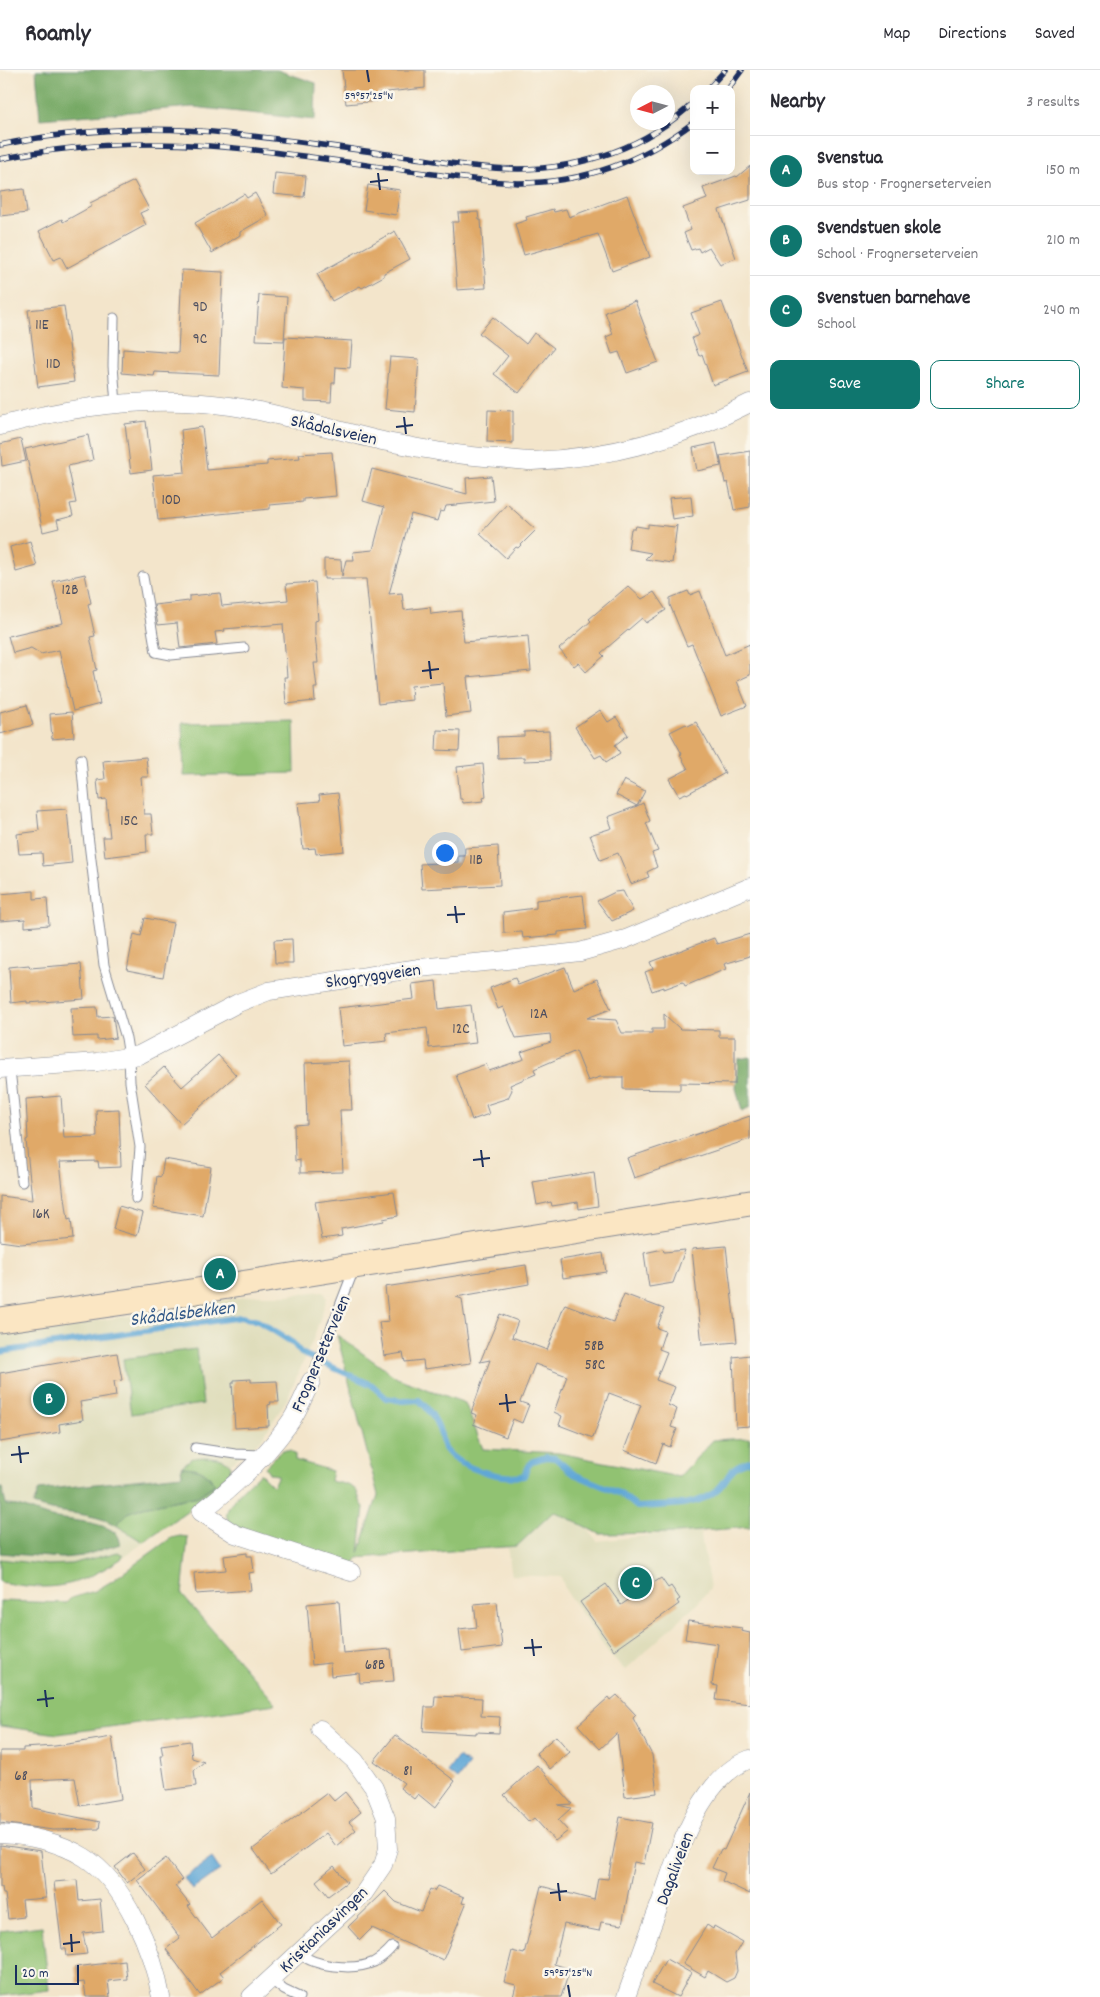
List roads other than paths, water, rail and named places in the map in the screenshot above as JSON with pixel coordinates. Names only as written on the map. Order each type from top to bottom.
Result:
[{"type":"main road","name":"Frognerseterveien","points":[[0,1320],[159,1297],[750,1203]]},
{"type":"street","name":"Skådalsveien","points":[[0,426],[36,416],[116,404],[203,403],[246,409],[451,454],[531,461],[601,454],[635,448],[694,429],[750,403]]},
{"type":"street","name":"Skogryggveien","points":[[5,1069],[98,1062],[139,1055],[238,1003],[269,990],[419,968],[580,952],[626,939],[750,887]]},
{"type":"street","name":"Frognerseterveien","points":[[311,1381],[289,1424],[265,1455],[227,1492],[201,1512],[235,1534],[351,1572]]},
{"type":"street","name":"Kristianiasvingen","points":[[251,1997],[364,1893],[382,1865],[388,1849],[386,1818],[374,1788],[355,1761],[320,1729]]},
{"type":"street","name":"Dagaliveien","points":[[626,1997],[682,1842],[696,1813],[723,1777],[733,1767],[750,1759]]},
{"type":"street","points":[[0,1834],[39,1840],[62,1846],[82,1856],[98,1868],[124,1900],[139,1926],[151,1955],[162,1997]]},
{"type":"lane","points":[[114,318],[113,366],[116,404]]},
{"type":"lane","points":[[143,577],[156,652],[171,655],[244,648]]},
{"type":"lane","points":[[81,759],[88,836],[104,965],[126,1038],[129,1057],[130,1082],[140,1147],[136,1199]]},
{"type":"lane","points":[[5,1069],[22,1182]]},
{"type":"lane","name":"Frognerseterveien","points":[[311,1381],[356,1265]]},
{"type":"lane","points":[[195,1448],[235,1454],[265,1455]]},
{"type":"lane","points":[[298,1953],[320,1964],[364,1965],[375,1961],[392,1947]]},
{"type":"lane","points":[[270,1979],[284,1990],[299,1997]]},
{"type":"water","points":[[458,1757],[469,1764],[457,1780],[447,1772]]},
{"type":"water","points":[[212,1858],[220,1870],[192,1890],[184,1878]]},
{"type":"waterway","name":"Skådalsbekken","points":[[0,1352],[241,1317],[258,1321],[293,1343],[301,1353],[372,1385],[386,1398],[403,1401],[419,1400],[434,1419],[441,1434],[444,1447],[450,1455],[469,1467],[480,1471],[504,1476],[524,1476],[528,1466],[533,1461],[546,1457],[555,1458],[574,1474],[621,1494],[637,1507],[681,1504],[702,1499],[719,1488],[734,1468],[750,1461]]},
{"type":"railway","points":[[712,85],[725,70]]},
{"type":"railway","points":[[731,85],[742,70]]},
{"type":"railway","points":[[0,145],[87,132],[145,129],[203,131],[277,139],[477,167],[504,169],[542,168],[589,160],[635,143],[676,118],[690,106]]},
{"type":"railway","points":[[0,159],[33,153],[98,146],[131,144],[197,145],[282,153],[481,180],[519,183],[543,182],[589,174],[611,167],[654,148],[690,125]]},
{"type":"place","name":"Svenstua","points":[[220,1274]]},
{"type":"place","name":"Svendstuen skole","points":[[49,1399]]},
{"type":"place","name":"Svenstuen barnehave","points":[[636,1583]]}]
